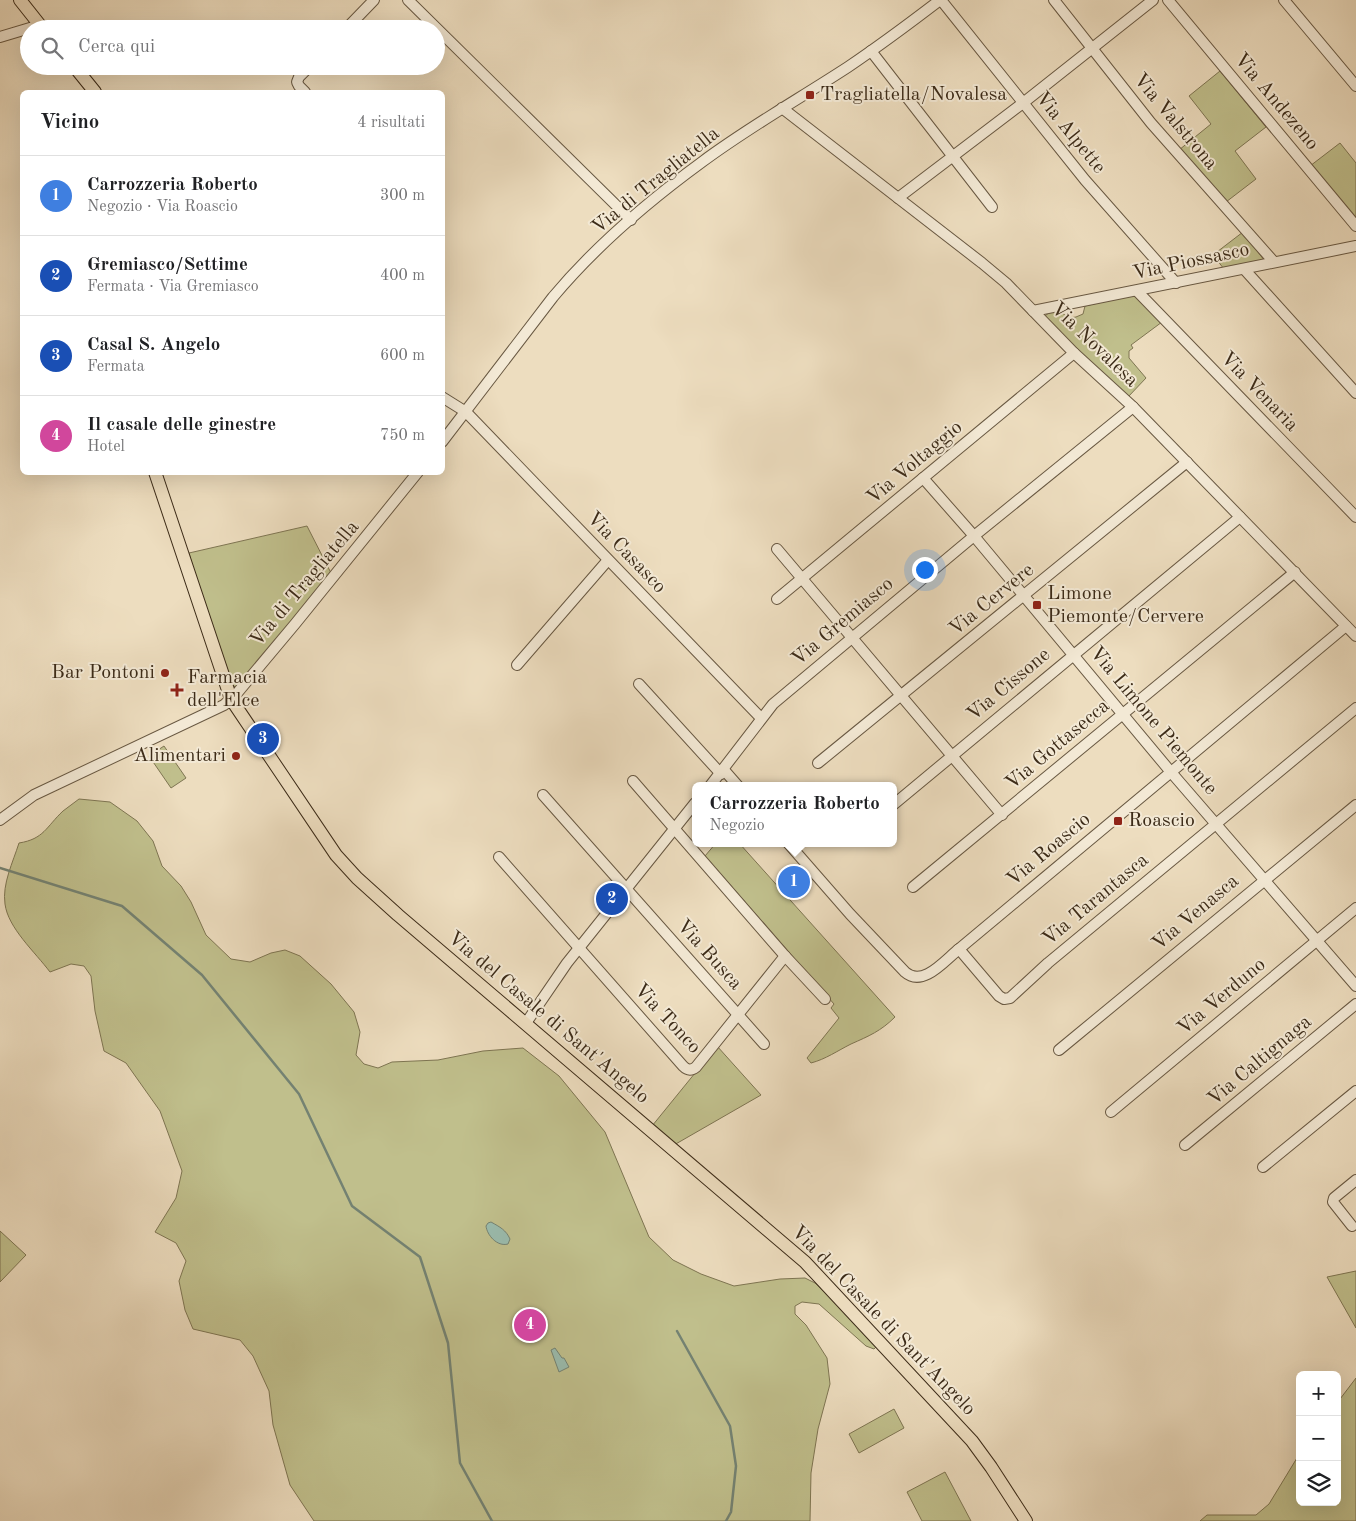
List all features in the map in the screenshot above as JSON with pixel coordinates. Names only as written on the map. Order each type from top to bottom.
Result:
[{"type":"main road","points":[[20,0],[36,20]]},
{"type":"main road","points":[[81,75],[93,90]]},
{"type":"main road","name":"Via del Casale di Sant'Angelo","points":[[156,475],[231,699],[315,825],[346,867],[398,915],[813,1270],[972,1441],[1026,1521]]},
{"type":"street","points":[[355,20],[374,0]]},
{"type":"street","points":[[408,0],[428,20]]},
{"type":"street","name":"Via di Tragliatella","points":[[445,438],[553,296],[631,220],[701,162],[871,51],[941,0]]},
{"type":"street","name":"Via Alpette","points":[[941,0],[1085,180],[1176,283]]},
{"type":"street","name":"Via Valstrona","points":[[1054,0],[1151,123],[1274,262]]},
{"type":"street","points":[[898,198],[1023,103],[1153,0]]},
{"type":"street","name":"Via Andezeno","points":[[1168,0],[1356,226]]},
{"type":"street","points":[[1284,0],[1356,86]]},
{"type":"street","points":[[0,37],[20,32]]},
{"type":"street","points":[[445,37],[631,220]]},
{"type":"street","points":[[871,51],[992,207]]},
{"type":"street","points":[[299,90],[298,79],[302,75]]},
{"type":"street","name":"Via Novalesa","points":[[782,108],[989,268],[1074,353],[1133,407],[1356,636]]},
{"type":"street","name":"Via Piossasco","points":[[1033,312],[1356,246]]},
{"type":"street","points":[[1244,269],[1356,393]]},
{"type":"street","name":"Via Venaria","points":[[1137,291],[1356,517]]},
{"type":"street","name":"Via Voltaggio","points":[[777,599],[1074,353]]},
{"type":"street","name":"Via Casasco","points":[[445,400],[466,412],[761,718]]},
{"type":"street","name":"Via Gremiasco","points":[[713,782],[773,704],[852,636],[1133,407]]},
{"type":"street","name":"Via Cervere","points":[[818,763],[1187,462]]},
{"type":"street","name":"Via di Tragliatella","points":[[0,820],[34,795],[224,705],[302,617],[416,475]]},
{"type":"street","name":"Via Limone Piemonte","points":[[923,478],[1025,595],[1170,771],[1356,986]]},
{"type":"street","name":"Via Cissone","points":[[897,801],[1240,517]]},
{"type":"street","points":[[777,548],[903,695],[1002,815]]},
{"type":"street","points":[[517,664],[608,560]]},
{"type":"street","name":"Via Gottasecca","points":[[913,887],[1294,572]]},
{"type":"street","name":"Via Roascio","points":[[791,847],[850,914],[909,976],[916,978],[925,976],[1346,626]]},
{"type":"street","points":[[639,684],[733,782]]},
{"type":"street","name":"Via Tarantasca","points":[[959,948],[997,995],[1002,999],[1008,998],[1048,962],[1356,708]]},
{"type":"street","points":[[633,781],[785,956],[825,999]]},
{"type":"street","name":"Via Busca","points":[[542,795],[764,1044]]},
{"type":"street","name":"Via Venasca","points":[[1059,1050],[1356,804]]},
{"type":"street","points":[[526,1023],[578,948],[692,807]]},
{"type":"street","points":[[499,857],[578,948]]},
{"type":"street","name":"Via Verduno","points":[[1111,1112],[1356,908]]},
{"type":"street","name":"Via Tonco","points":[[578,948],[688,1070],[696,1067],[785,956]]},
{"type":"street","name":"Via Caltignaga","points":[[1185,1145],[1356,1004]]},
{"type":"street","points":[[1263,1167],[1356,1091]]},
{"type":"street","points":[[1352,1226],[1333,1202],[1334,1198],[1356,1180]]},
{"type":"shaded area","points":[[1220,71],[1266,127],[1235,151],[1256,179],[1226,202],[1179,150],[1211,124],[1189,96]]},
{"type":"shaded area","points":[[1340,143],[1356,163],[1356,219],[1310,166]]},
{"type":"shaded area","points":[[1243,232],[1264,260],[1224,269],[1213,255]]},
{"type":"shaded area","points":[[1133,295],[1162,322],[1131,345],[1133,348],[1129,351],[1129,358],[1146,378],[1128,397],[1044,317],[1051,312],[1057,312],[1069,318],[1076,317],[1083,314],[1085,306]]},
{"type":"shaded area","points":[[307,526],[331,573],[242,682],[236,687],[233,686],[209,625],[189,553]]},
{"type":"shaded area","points":[[164,746],[186,778],[171,788],[149,756]]},
{"type":"shaded area","points":[[79,799],[110,802],[137,821],[153,841],[162,866],[181,886],[191,902],[206,935],[231,959],[250,962],[271,953],[285,950],[300,956],[331,984],[354,1012],[360,1032],[356,1055],[364,1064],[378,1068],[392,1062],[438,1060],[483,1051],[523,1048],[559,1076],[605,1132],[649,1237],[673,1260],[701,1274],[734,1286],[780,1279],[805,1278],[815,1283],[827,1294],[877,1346],[874,1349],[866,1346],[819,1304],[802,1302],[795,1306],[795,1314],[806,1325],[827,1358],[830,1384],[818,1429],[811,1473],[810,1521],[314,1521],[290,1485],[273,1425],[269,1391],[253,1356],[240,1340],[193,1329],[185,1310],[179,1281],[186,1261],[176,1243],[155,1232],[176,1198],[182,1171],[160,1111],[126,1063],[104,1051],[95,1011],[91,976],[84,966],[71,964],[50,972],[23,940],[7,913],[4,896],[5,889],[19,843],[34,839],[44,832],[63,811]]},
{"type":"shaded area","points":[[713,847],[743,847],[895,1017],[874,1033],[811,1063],[807,1058],[839,1018],[831,1008],[834,1004],[705,856]]},
{"type":"shaded area","points":[[717,1046],[761,1095],[674,1145],[652,1126]]},
{"type":"shaded area","points":[[491,1222],[507,1233],[510,1239],[508,1244],[500,1244],[490,1236],[486,1226]]},
{"type":"shaded area","points":[[0,1231],[26,1255],[0,1282]]},
{"type":"shaded area","points":[[1356,1271],[1356,1328],[1327,1277]]},
{"type":"shaded area","points":[[555,1348],[569,1367],[559,1372],[551,1350]]},
{"type":"shaded area","points":[[1356,1378],[1356,1521],[1200,1521],[1207,1515],[1256,1515],[1269,1504],[1296,1460],[1296,1506],[1341,1506],[1341,1398]]},
{"type":"shaded area","points":[[894,1409],[904,1428],[859,1453],[849,1434]]},
{"type":"shaded area","points":[[945,1472],[971,1521],[922,1521],[907,1492]]},
{"type":"waterway","points":[[0,868],[122,906],[202,975],[299,1094],[352,1206],[420,1257],[448,1343],[460,1463],[492,1521]]},
{"type":"waterway","points":[[677,1331],[730,1426],[736,1466],[731,1512],[726,1521]]},
{"type":"place","name":"Tragliatella/Novalesa","points":[[810,95]]},
{"type":"place","name":"Limone Piemonte/Cervere","points":[[1037,605]]},
{"type":"place","name":"Bar Pontoni","points":[[165,673]]},
{"type":"place","name":"Farmacia dell'Elce","points":[[177,690]]},
{"type":"place","name":"Casal S. Angelo","points":[[263,739]]},
{"type":"place","name":"Alimentari","points":[[236,756]]},
{"type":"place","name":"Roascio","points":[[1118,821]]},
{"type":"place","name":"Carrozzeria Roberto","points":[[794,882]]},
{"type":"place","name":"Gremiasco/Settime","points":[[612,899]]},
{"type":"place","name":"Il casale delle ginestre","points":[[530,1325]]}]
